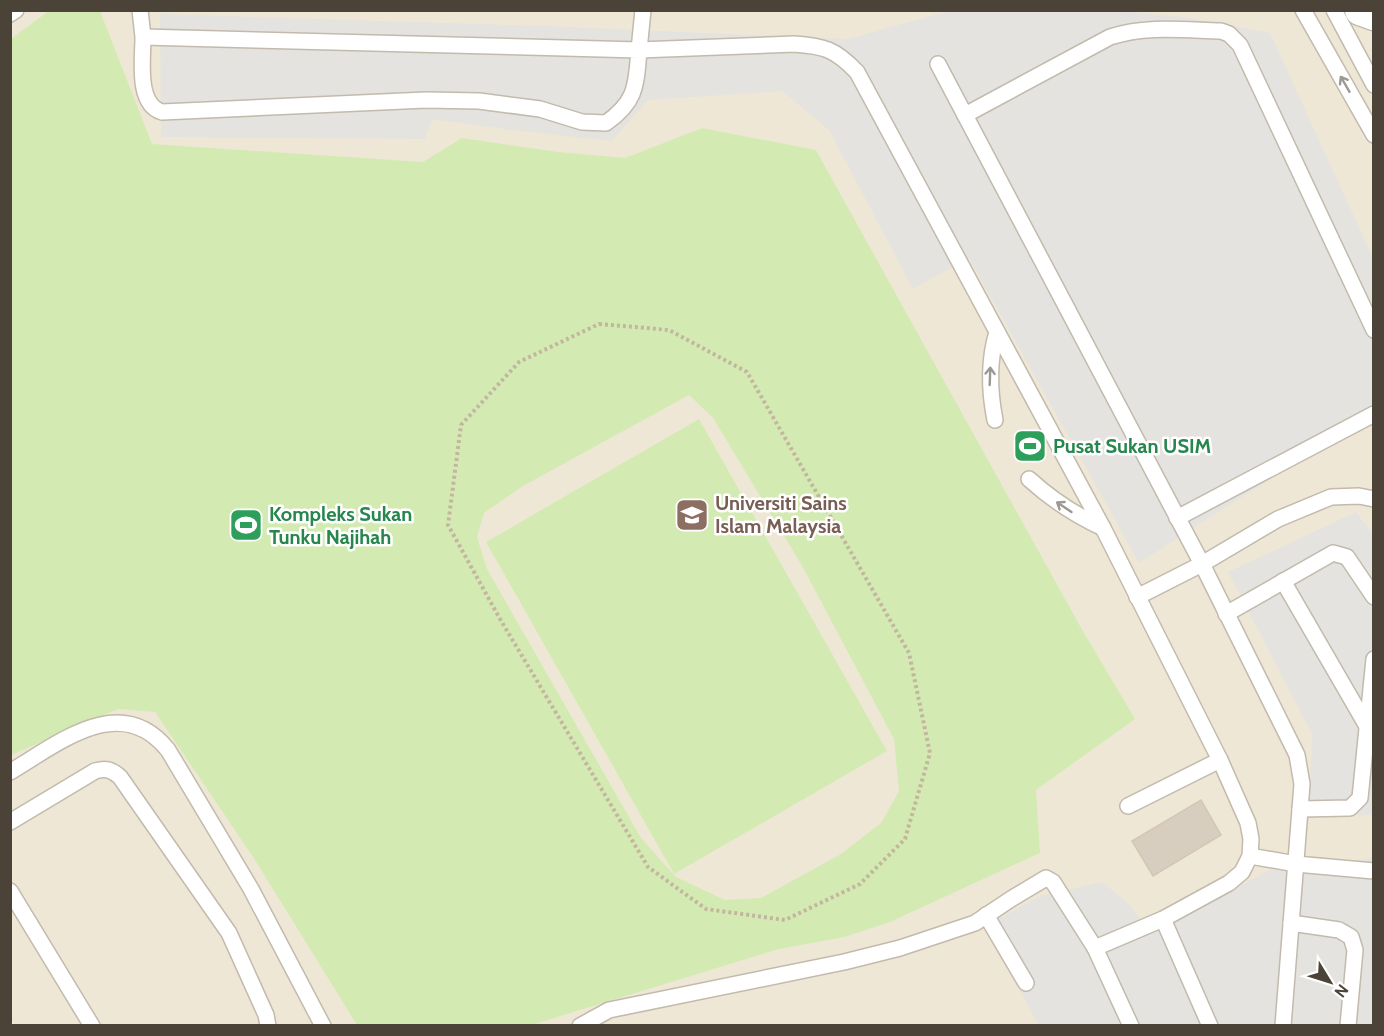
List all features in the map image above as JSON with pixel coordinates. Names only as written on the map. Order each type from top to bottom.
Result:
[{"type":"street","points":[[1360,10],[1374,15]]},
{"type":"lane","points":[[10,14],[16,10]]},
{"type":"lane","points":[[140,10],[144,91],[151,106],[162,112],[426,100],[479,101],[540,109],[582,122],[606,123],[619,114],[636,88],[643,10]]},
{"type":"lane","points":[[1303,10],[1374,135]]},
{"type":"lane","points":[[1334,10],[1374,85]]},
{"type":"lane","points":[[965,115],[1110,37],[1126,31],[1152,29],[1221,31],[1229,34],[1240,45],[1374,330]]},
{"type":"lane","points":[[143,37],[639,50],[794,44],[827,49],[843,57],[856,72],[1103,528],[1220,760],[1248,823],[1251,839],[1250,856],[1242,872],[1229,884],[1163,919],[1095,948]]},
{"type":"lane","points":[[938,64],[1202,564],[1297,755],[1302,784],[1283,1026]]},
{"type":"lane","points":[[994,420],[990,398],[990,375],[992,349],[997,332]]},
{"type":"lane","points":[[1177,518],[1374,414]]},
{"type":"lane","points":[[1029,479],[1075,515],[1103,528]]},
{"type":"lane","points":[[1137,597],[1202,564],[1278,519],[1331,496],[1359,496],[1374,499]]},
{"type":"lane","points":[[1226,614],[1333,553],[1340,554],[1352,562],[1374,597]]},
{"type":"lane","points":[[1282,581],[1368,729]]},
{"type":"lane","points":[[1300,809],[1343,809],[1356,804],[1362,791],[1374,658]]},
{"type":"lane","points":[[10,772],[63,741],[106,723],[120,722],[137,725],[150,731],[168,750],[251,889],[323,1026]]},
{"type":"lane","points":[[1128,806],[1220,760]]},
{"type":"lane","points":[[10,822],[95,771],[108,769],[114,772],[229,933],[266,1015],[268,1026]]},
{"type":"lane","points":[[1250,856],[1296,864],[1374,871]]},
{"type":"lane","points":[[580,1026],[609,1010],[844,962],[900,948],[975,923],[1046,878],[1053,882],[1095,948],[1131,1026]]},
{"type":"lane","points":[[10,891],[92,1026]]},
{"type":"lane","points":[[987,915],[1026,983]]},
{"type":"lane","points":[[1163,919],[1210,1026]]},
{"type":"lane","points":[[1291,923],[1339,930],[1351,937],[1355,950],[1348,1026]]},
{"type":"path","points":[[599,324],[669,330],[747,372],[909,653],[930,753],[905,839],[860,884],[785,920],[706,909],[648,867],[500,620],[448,525],[460,425],[519,362],[599,324]]},
{"type":"shaded area","points":[[972,10],[1106,10],[1184,17],[1270,33],[1373,258],[1373,413],[1139,563],[969,258],[913,289],[829,130],[782,91],[648,100],[612,141],[432,119],[425,139],[161,137],[160,14],[546,26],[848,39],[941,13]]},
{"type":"shaded area","name":"Universiti Sains Islam Malaysia","points":[[10,11],[1373,11],[1373,1025],[15,1025],[10,1020]]},
{"type":"shaded area","points":[[1356,512],[1373,534],[1373,815],[1309,813],[1312,734],[1228,572]]},
{"type":"shaded area","points":[[1373,858],[1373,1025],[1038,1025],[986,926],[1040,896],[1102,882],[1128,903],[1152,934],[1271,869]]},
{"type":"green space","name":"Kompleks Sukan Tunku Najihah","points":[[50,10],[100,11],[152,144],[423,162],[462,138],[558,152],[625,158],[702,128],[816,150],[1080,626],[1135,719],[1036,790],[1040,853],[890,922],[844,937],[779,949],[528,1026],[357,1025],[253,857],[155,712],[118,709],[11,755],[11,39]],"holes":[[[689,395],[713,418],[801,564],[894,739],[899,791],[881,823],[841,854],[761,898],[725,900],[676,877],[641,838],[487,569],[477,537],[484,513],[523,486]]]},
{"type":"green space","points":[[699,419],[887,751],[674,874],[486,542]]},
{"type":"building","points":[[1201,800],[1221,835],[1153,876],[1132,841]]},
{"type":"place","name":"Pusat Sukan USIM","points":[[1030,446]]},
{"type":"place","name":"Universiti Sains Islam Malaysia","points":[[692,515]]},
{"type":"place","name":"Kompleks Sukan Tunku Najihah","points":[[246,525]]}]
